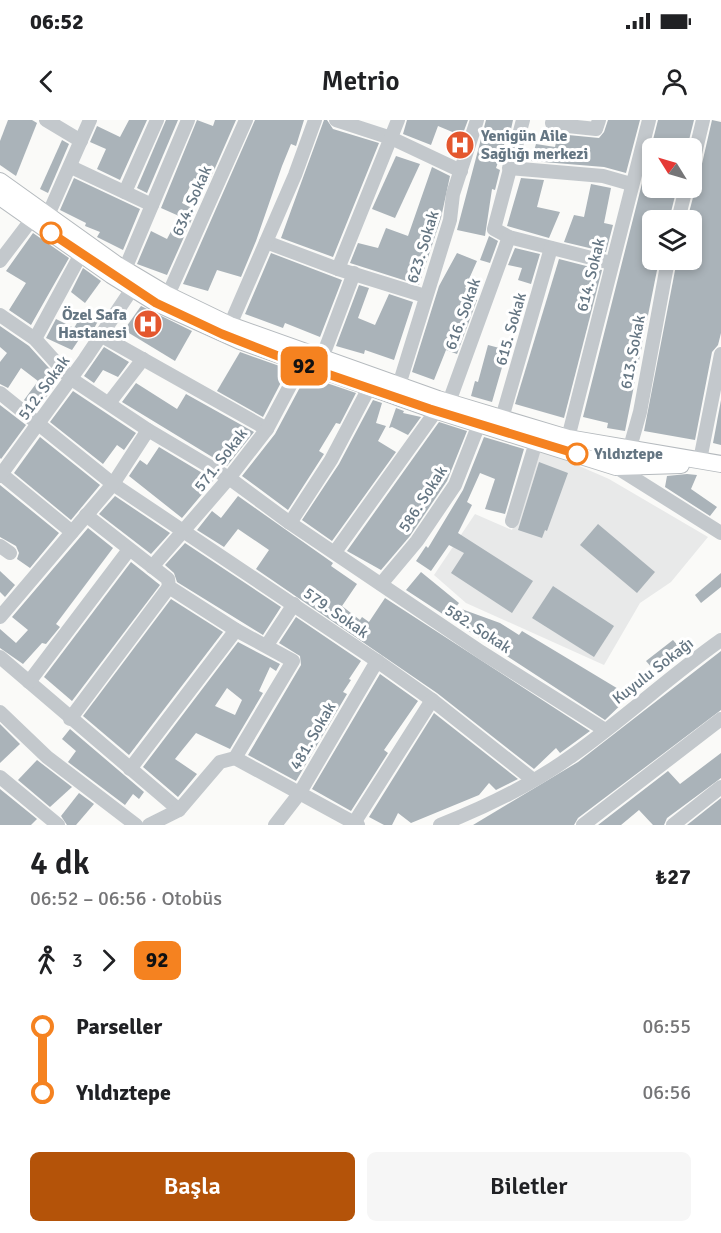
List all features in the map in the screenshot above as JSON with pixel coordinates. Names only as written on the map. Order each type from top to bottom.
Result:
[{"type":"main road","points":[[0,181],[125,269],[168,295],[230,325],[399,385],[479,424],[616,467],[721,464]]},
{"type":"main road","points":[[0,197],[132,289],[156,303],[205,326],[301,365],[369,388],[502,418],[568,438],[629,451],[721,464]]},
{"type":"street","points":[[46,120],[81,141]]},
{"type":"street","points":[[48,214],[71,167],[90,120]]},
{"type":"street","points":[[125,192],[158,120]]},
{"type":"street","points":[[125,269],[188,120]]},
{"type":"street","name":"634. Sokak","points":[[168,295],[246,120]]},
{"type":"street","points":[[230,325],[315,120]]},
{"type":"street","points":[[336,120],[391,138],[461,171]]},
{"type":"street","points":[[338,269],[398,120]]},
{"type":"street","name":"623. Sokak","points":[[399,385],[450,220],[453,194],[477,120]]},
{"type":"street","points":[[523,120],[494,229],[509,237],[611,263]]},
{"type":"street","points":[[553,120],[552,123],[596,129],[599,120]]},
{"type":"street","name":"614. Sokak","points":[[568,438],[649,120]]},
{"type":"street","points":[[699,138],[703,120]]},
{"type":"street","points":[[71,167],[152,205]]},
{"type":"street","points":[[509,168],[603,176],[631,184]]},
{"type":"street","points":[[0,261],[32,219]]},
{"type":"street","name":"616. Sokak","points":[[335,552],[443,406],[509,237]]},
{"type":"street","points":[[266,242],[338,269],[425,296]]},
{"type":"street","name":"615. Sokak","points":[[502,418],[551,248]]},
{"type":"street","points":[[35,339],[81,254]]},
{"type":"street","name":"613. Sokak","points":[[629,451],[640,412],[666,270]]},
{"type":"street","points":[[322,358],[354,273]]},
{"type":"street","name":"512. Sokak","points":[[0,474],[38,424],[132,289]]},
{"type":"street","name":"582. Sokak","points":[[0,315],[35,339],[70,378],[148,430],[229,478],[290,523],[481,652],[605,730]]},
{"type":"street","points":[[100,335],[267,429]]},
{"type":"street","points":[[700,460],[721,354]]},
{"type":"street","points":[[109,403],[143,359]]},
{"type":"street","name":"571. Sokak","points":[[152,567],[229,478],[267,429],[301,365]]},
{"type":"street","points":[[290,523],[331,460],[369,388]]},
{"type":"street","name":"579. Sokak","points":[[0,393],[113,484],[377,661],[432,700],[532,779]]},
{"type":"street","name":"586. Sokak","points":[[381,584],[417,540],[455,484],[479,424]]},
{"type":"street","points":[[0,617],[113,484],[148,430]]},
{"type":"street","points":[[512,521],[537,442]]},
{"type":"street","points":[[616,467],[721,532]]},
{"type":"street","points":[[0,474],[72,532]]},
{"type":"street","points":[[70,719],[169,586],[168,579],[129,551],[86,515]]},
{"type":"street","points":[[29,682],[129,551]]},
{"type":"street","points":[[149,825],[179,810],[220,762],[235,758],[293,661],[236,630],[169,586]]},
{"type":"street","points":[[267,645],[294,604]]},
{"type":"street","points":[[130,769],[236,630]]},
{"type":"street","name":"Kuyulu Sokağı","points":[[440,825],[486,807],[572,756],[674,673],[721,640]]},
{"type":"street","points":[[0,657],[179,810]]},
{"type":"street","name":"481. Sokak","points":[[275,825],[299,794],[377,661]]},
{"type":"street","points":[[235,758],[356,824],[432,700]]},
{"type":"street","points":[[0,712],[46,757],[136,825]]},
{"type":"street","points":[[583,825],[721,718]]},
{"type":"street","points":[[0,777],[58,825]]},
{"type":"street","points":[[673,825],[721,787]]},
{"type":"shaded area","points":[[538,448],[609,479],[708,537],[671,582],[640,603],[604,665],[466,603],[434,575],[475,514],[512,530]]},
{"type":"building","points":[[8,120],[32,120],[37,123],[16,176],[0,165],[0,141]]},
{"type":"building","points":[[129,120],[147,120],[120,180],[97,169],[106,149],[90,142],[97,126],[120,137]]},
{"type":"building","points":[[166,120],[178,120],[147,193],[137,188]]},
{"type":"building","points":[[197,120],[213,126],[215,120],[236,120],[208,184],[194,178],[182,203],[196,210],[167,275],[137,264],[151,231],[167,239],[179,216],[161,208]]},
{"type":"building","points":[[255,120],[304,120],[296,146],[291,144],[282,166],[241,277],[217,270],[208,291],[183,284]]},
{"type":"building","points":[[324,120],[327,120],[333,129],[379,143],[333,257],[281,238]]},
{"type":"building","points":[[407,120],[468,120],[462,136],[438,126],[431,145],[403,134]]},
{"type":"building","points":[[486,120],[513,120],[508,143],[505,142],[496,168],[500,170],[495,190],[492,189],[485,236],[457,230]]},
{"type":"building","points":[[608,120],[640,120],[626,173],[604,167],[531,161],[536,144],[555,147],[558,134],[599,138]]},
{"type":"building","points":[[658,120],[694,120],[690,138],[653,138]]},
{"type":"building","points":[[712,120],[721,122],[721,333],[718,345],[712,352],[695,440],[644,431],[675,270],[702,270],[702,210],[690,210],[693,198],[702,198],[702,164]]},
{"type":"building","points":[[62,140],[69,144],[48,193],[40,189]]},
{"type":"building","points":[[396,156],[420,164],[395,218],[372,209]]},
{"type":"building","points":[[432,167],[450,176],[441,218],[419,285],[350,263],[358,243],[378,248],[386,228],[408,236]]},
{"type":"building","points":[[74,178],[140,209],[123,250],[97,237],[100,232],[85,226],[86,223],[60,210]]},
{"type":"building","points":[[521,178],[544,180],[537,207],[560,212],[549,238],[507,226]]},
{"type":"building","points":[[642,183],[642,198],[674,198],[672,210],[642,210],[642,270],[657,270],[625,431],[607,428],[608,423],[583,417]]},
{"type":"building","points":[[591,184],[611,188],[604,223],[613,225],[606,252],[564,242],[574,215],[584,217]]},
{"type":"building","points":[[33,233],[69,258],[31,325],[9,310],[26,283],[6,271]]},
{"type":"building","points":[[489,236],[498,241],[490,263],[480,260]]},
{"type":"building","points":[[515,248],[540,254],[531,284],[518,280],[522,268],[508,265]]},
{"type":"building","points":[[271,253],[342,280],[320,337],[285,323],[283,328],[245,314]]},
{"type":"building","points":[[457,253],[477,261],[465,288],[469,289],[466,295],[477,300],[457,354],[446,350],[434,380],[412,372],[439,286]]},
{"type":"building","points":[[559,259],[602,270],[564,418],[515,404]]},
{"type":"building","points":[[83,268],[101,281],[85,303],[71,292]]},
{"type":"building","points":[[359,285],[369,288],[358,318],[375,325],[389,294],[413,302],[394,360],[365,350],[364,354],[336,346]]},
{"type":"building","points":[[141,306],[192,331],[175,361],[124,330]]},
{"type":"building","points":[[84,311],[98,321],[90,336],[84,332],[72,350],[46,338],[56,319],[74,328]]},
{"type":"building","points":[[0,326],[29,346],[59,379],[36,411],[24,400],[38,381],[21,368],[8,388],[0,384],[0,362],[7,353],[0,347]]},
{"type":"building","points":[[488,345],[507,350],[492,402],[471,396],[475,381],[478,382]]},
{"type":"building","points":[[104,347],[129,362],[118,377],[103,370],[94,383],[84,376]]},
{"type":"building","points":[[240,352],[288,369],[263,417],[217,391]]},
{"type":"building","points":[[306,376],[356,393],[340,424],[336,423],[319,451],[324,454],[288,510],[242,476],[275,434]]},
{"type":"building","points":[[136,383],[177,409],[186,394],[254,432],[227,466],[122,402]]},
{"type":"building","points":[[73,391],[136,433],[124,450],[117,445],[103,464],[50,422]]},
{"type":"building","points":[[373,400],[382,403],[376,423],[386,426],[378,441],[396,452],[332,541],[302,520],[339,464]]},
{"type":"building","points":[[721,400],[721,445],[713,443]]},
{"type":"building","points":[[0,405],[26,425],[1,459],[0,458]]},
{"type":"building","points":[[396,408],[404,411],[403,413],[421,417],[408,435],[392,427],[389,428]]},
{"type":"building","points":[[439,422],[467,431],[447,481],[410,536],[381,570],[347,551]]},
{"type":"building","points":[[40,437],[100,485],[71,520],[14,473]]},
{"type":"building","points":[[484,437],[524,449],[505,514],[485,509],[495,479],[480,473],[467,502],[472,505],[458,533],[533,581],[512,613],[451,573],[464,553],[449,545],[431,571],[416,561],[426,546],[428,548],[463,490]]},
{"type":"building","points":[[159,447],[214,480],[182,518],[129,476],[140,460],[147,465]]},
{"type":"building","points":[[539,462],[568,473],[547,531],[545,530],[542,538],[518,530]]},
{"type":"building","points":[[697,475],[691,489],[717,507],[710,516],[665,487],[667,476]]},
{"type":"building","points":[[0,485],[59,533],[30,568],[17,559],[19,553],[16,546],[0,537]]},
{"type":"building","points":[[115,496],[170,533],[151,554],[99,514]]},
{"type":"building","points":[[238,496],[333,563],[331,566],[357,584],[342,606],[360,620],[362,617],[369,622],[385,598],[590,731],[560,753],[556,748],[534,769],[437,693],[256,569],[269,550],[238,529],[224,547],[197,530],[212,511],[221,518]]},
{"type":"building","points":[[598,524],[655,572],[637,593],[580,545]]},
{"type":"building","points":[[88,528],[113,548],[56,624],[60,627],[46,644],[42,643],[23,664],[0,648],[0,629],[16,643],[28,630],[12,617]]},
{"type":"building","points":[[185,543],[281,607],[263,635],[177,582],[174,573],[165,565]]},
{"type":"building","points":[[131,562],[160,585],[72,701],[44,677]]},
{"type":"building","points":[[0,571],[15,585],[5,597],[0,592]]},
{"type":"building","points":[[421,572],[459,603],[456,607],[500,623],[519,635],[522,631],[630,696],[605,720],[406,590]]},
{"type":"building","points":[[721,573],[721,587],[701,603],[695,595]]},
{"type":"building","points":[[553,586],[614,626],[594,657],[532,618]]},
{"type":"building","points":[[171,599],[223,632],[129,755],[83,716]]},
{"type":"building","points":[[296,617],[361,661],[343,692],[347,694],[296,781],[248,755],[301,665],[300,656],[279,643]]},
{"type":"building","points":[[673,640],[679,647],[653,669],[646,661]]},
{"type":"building","points":[[238,642],[280,664],[276,671],[270,667],[259,691],[263,693],[230,749],[196,733],[175,759],[197,774],[178,797],[143,767]],"holes":[[[227,688],[242,700],[235,715],[215,706]]]},
{"type":"building","points":[[721,651],[721,710],[578,818],[574,825],[473,825],[578,762]]},
{"type":"building","points":[[380,674],[418,701],[384,750],[388,753],[351,811],[312,789]]},
{"type":"building","points":[[434,713],[518,779],[496,790],[489,783],[479,795],[411,823],[398,813],[392,825],[384,825],[369,817]]},
{"type":"building","points":[[0,724],[20,744],[0,763]]},
{"type":"building","points":[[70,729],[144,792],[139,799],[133,794],[125,805],[68,762],[76,751],[62,739]]},
{"type":"building","points":[[721,753],[721,778],[667,818],[664,825],[653,825],[639,810],[621,825],[598,825],[668,771],[680,784]]},
{"type":"building","points":[[37,760],[72,787],[50,807],[18,780]]},
{"type":"building","points":[[0,789],[37,819],[31,825],[0,825]]},
{"type":"building","points":[[79,793],[94,804],[76,825],[67,825],[61,816]]},
{"type":"building","points":[[721,798],[721,825],[687,825]]},
{"type":"bus line","name":"92","points":[[51,233],[156,303],[222,334],[301,365],[430,409],[577,454]]},
{"type":"place","name":"Yenigün Aile Sağlığı merkezi","points":[[460,145]]},
{"type":"place","name":"Özel Safa Hastanesi","points":[[148,324]]},
{"type":"place","name":"Yıldıztepe","points":[[577,454]]}]
